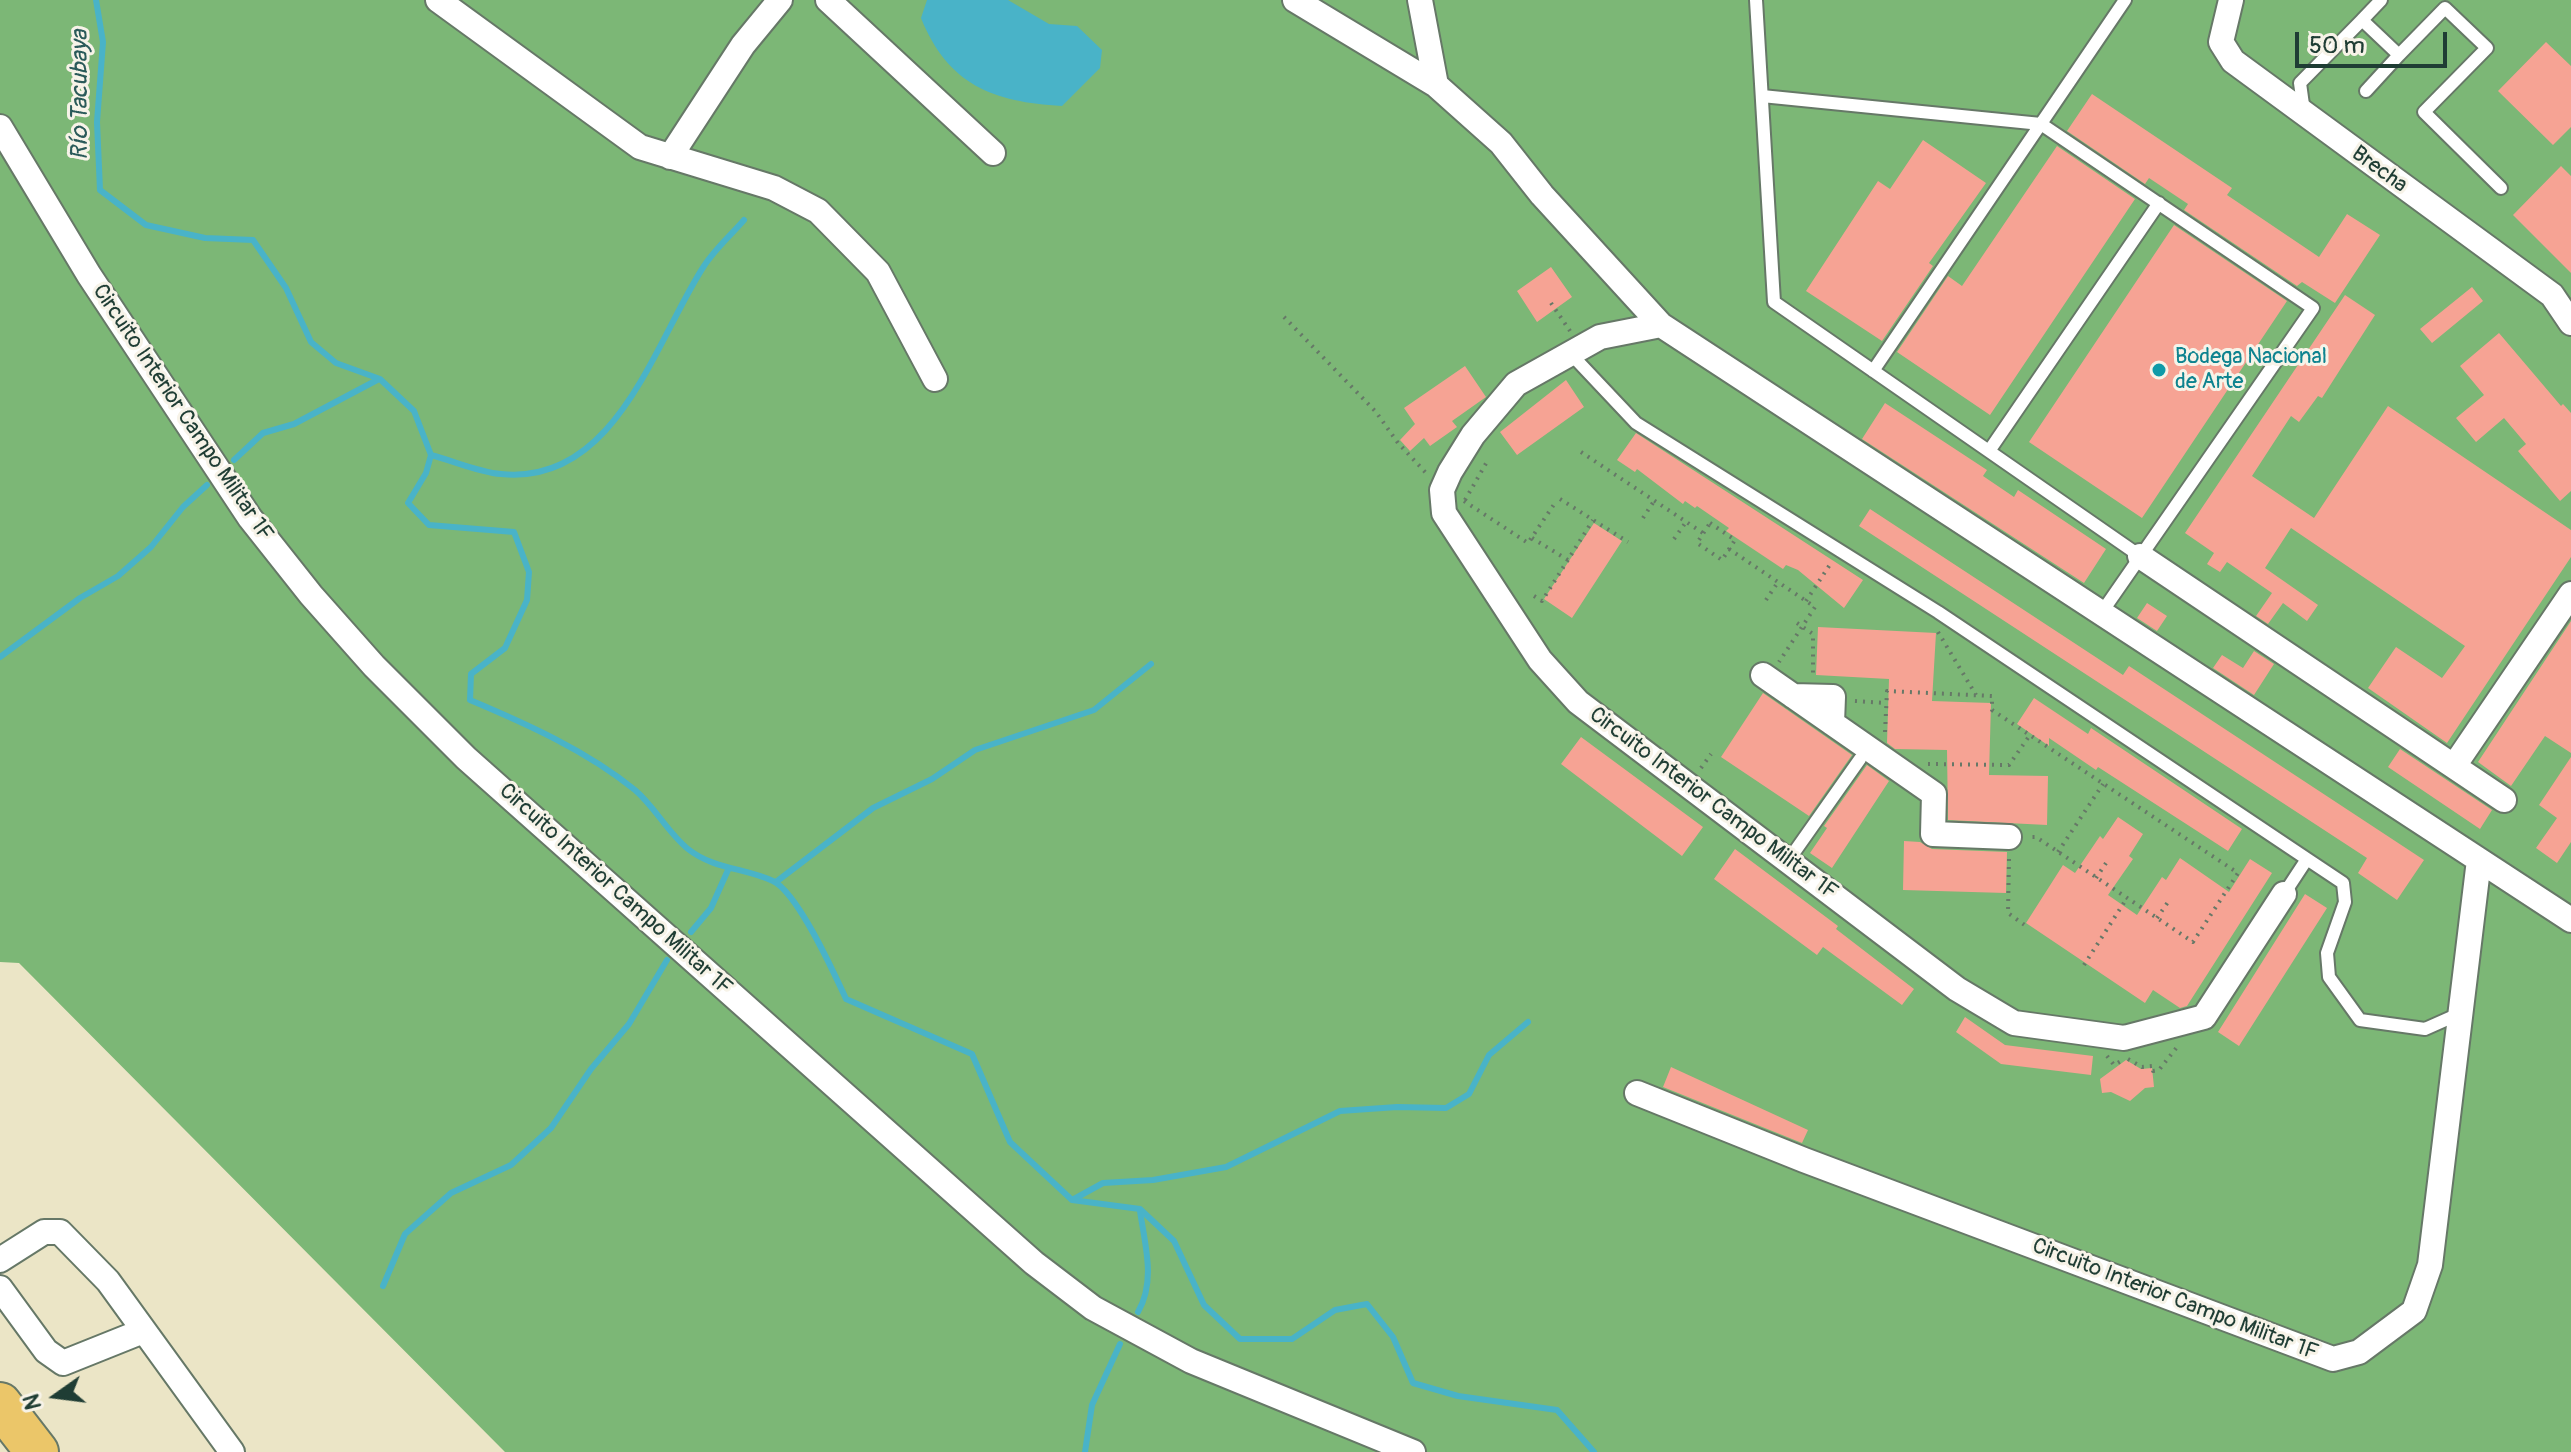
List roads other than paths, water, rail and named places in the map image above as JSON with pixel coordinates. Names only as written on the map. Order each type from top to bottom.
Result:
[{"type":"highway","points":[[0,1404],[37,1452]]},
{"type":"street","points":[[438,0],[640,147],[774,188],[818,211],[878,272],[935,379]]},
{"type":"street","points":[[670,157],[743,45],[780,0]]},
{"type":"street","points":[[828,0],[993,153]]},
{"type":"street","points":[[1295,0],[1436,85],[1501,143],[1542,195],[1661,325],[2571,920]]},
{"type":"street","points":[[1420,0],[1436,85]]},
{"type":"street","name":"Brecha","points":[[2231,0],[2221,42],[2233,61],[2541,286],[2552,295],[2571,323]]},
{"type":"street","name":"Circuito Interior Campo Militar 1F","points":[[0,127],[89,275],[250,518],[311,595],[374,666],[466,758],[1034,1263],[1093,1308],[1191,1361],[1413,1452]]},
{"type":"street","name":"Circuito Interior Campo Militar 1F","points":[[1661,325],[1572,344],[1516,384],[1473,435],[1442,490],[1444,513],[1540,660],[1578,702],[1957,989],[2014,1023],[2124,1038],[2204,1017],[2284,894]]},
{"type":"street","points":[[2140,556],[2504,800]]},
{"type":"street","points":[[2454,766],[2571,594]]},
{"type":"street","points":[[1766,677],[1818,704],[1878,760],[1934,794],[1933,834],[2009,837]]},
{"type":"street","name":"Circuito Interior Campo Militar 1F","points":[[1637,1093],[1804,1160],[2333,1359],[2359,1352],[2414,1311],[2430,1265],[2479,860]]},
{"type":"street","points":[[0,1260],[44,1232],[60,1232],[108,1281],[232,1452]]},
{"type":"street","points":[[0,1288],[46,1351],[63,1363],[143,1331]]},
{"type":"lane","points":[[1756,0],[1774,302],[2140,556]]},
{"type":"lane","points":[[1873,371],[2125,0]]},
{"type":"lane","points":[[2304,115],[2300,83],[2381,0]]},
{"type":"lane","points":[[2366,91],[2445,8],[2487,48],[2424,112],[2501,188]]},
{"type":"lane","points":[[2362,20],[2399,55]]},
{"type":"lane","points":[[1762,96],[2041,124],[2313,308],[2102,612]]},
{"type":"lane","points":[[1989,451],[2159,203]]},
{"type":"lane","points":[[1572,344],[1636,423],[1938,612],[2343,883],[2345,902],[2327,953],[2329,977],[2360,1020],[2425,1029],[2461,1013]]},
{"type":"lane","points":[[1788,861],[1878,760]]},
{"type":"lane","points":[[2284,894],[2307,859]]},
{"type":"water","points":[[927,0],[1008,0],[1049,24],[1077,26],[1102,50],[1100,68],[1062,106],[994,94],[959,74],[932,41],[921,18]]},
{"type":"waterway","name":"Río Tacubaya","points":[[96,0],[103,42],[97,122],[100,190],[146,225],[205,238],[253,240],[286,288],[311,342],[336,363],[380,379],[414,411],[431,455],[426,473],[408,503],[429,525],[514,532],[529,572],[527,600],[505,648],[471,674],[470,700],[556,739],[597,763],[635,790],[681,843],[698,856],[773,881],[783,888],[804,917],[846,999],[972,1054],[1010,1142],[1072,1200],[1140,1209],[1174,1241],[1204,1305],[1240,1339],[1292,1339],[1335,1310],[1367,1304],[1393,1337],[1413,1383],[1458,1396],[1557,1410],[1594,1452]]},
{"type":"waterway","points":[[431,455],[501,474],[541,472],[574,457],[603,433],[627,403],[704,266],[744,220]]},
{"type":"waterway","points":[[234,460],[263,433],[294,424],[379,379]]},
{"type":"waterway","points":[[0,657],[80,598],[118,576],[151,547],[183,507],[207,485]]},
{"type":"waterway","points":[[776,882],[873,808],[932,779],[975,750],[1094,710],[1151,664]]},
{"type":"waterway","points":[[691,932],[711,908],[728,870]]},
{"type":"waterway","points":[[383,1286],[405,1234],[451,1193],[511,1165],[551,1128],[591,1069],[629,1024],[667,960]]},
{"type":"waterway","points":[[1074,1199],[1103,1183],[1153,1180],[1226,1167],[1340,1111],[1446,1108],[1469,1094],[1489,1055],[1528,1022]]},
{"type":"waterway","points":[[1138,1312],[1147,1288],[1148,1275],[1140,1211]]},
{"type":"waterway","points":[[1085,1452],[1092,1405],[1120,1344]]},
{"type":"place","name":"Bodega Nacional de Arte","points":[[2159,370]]}]
